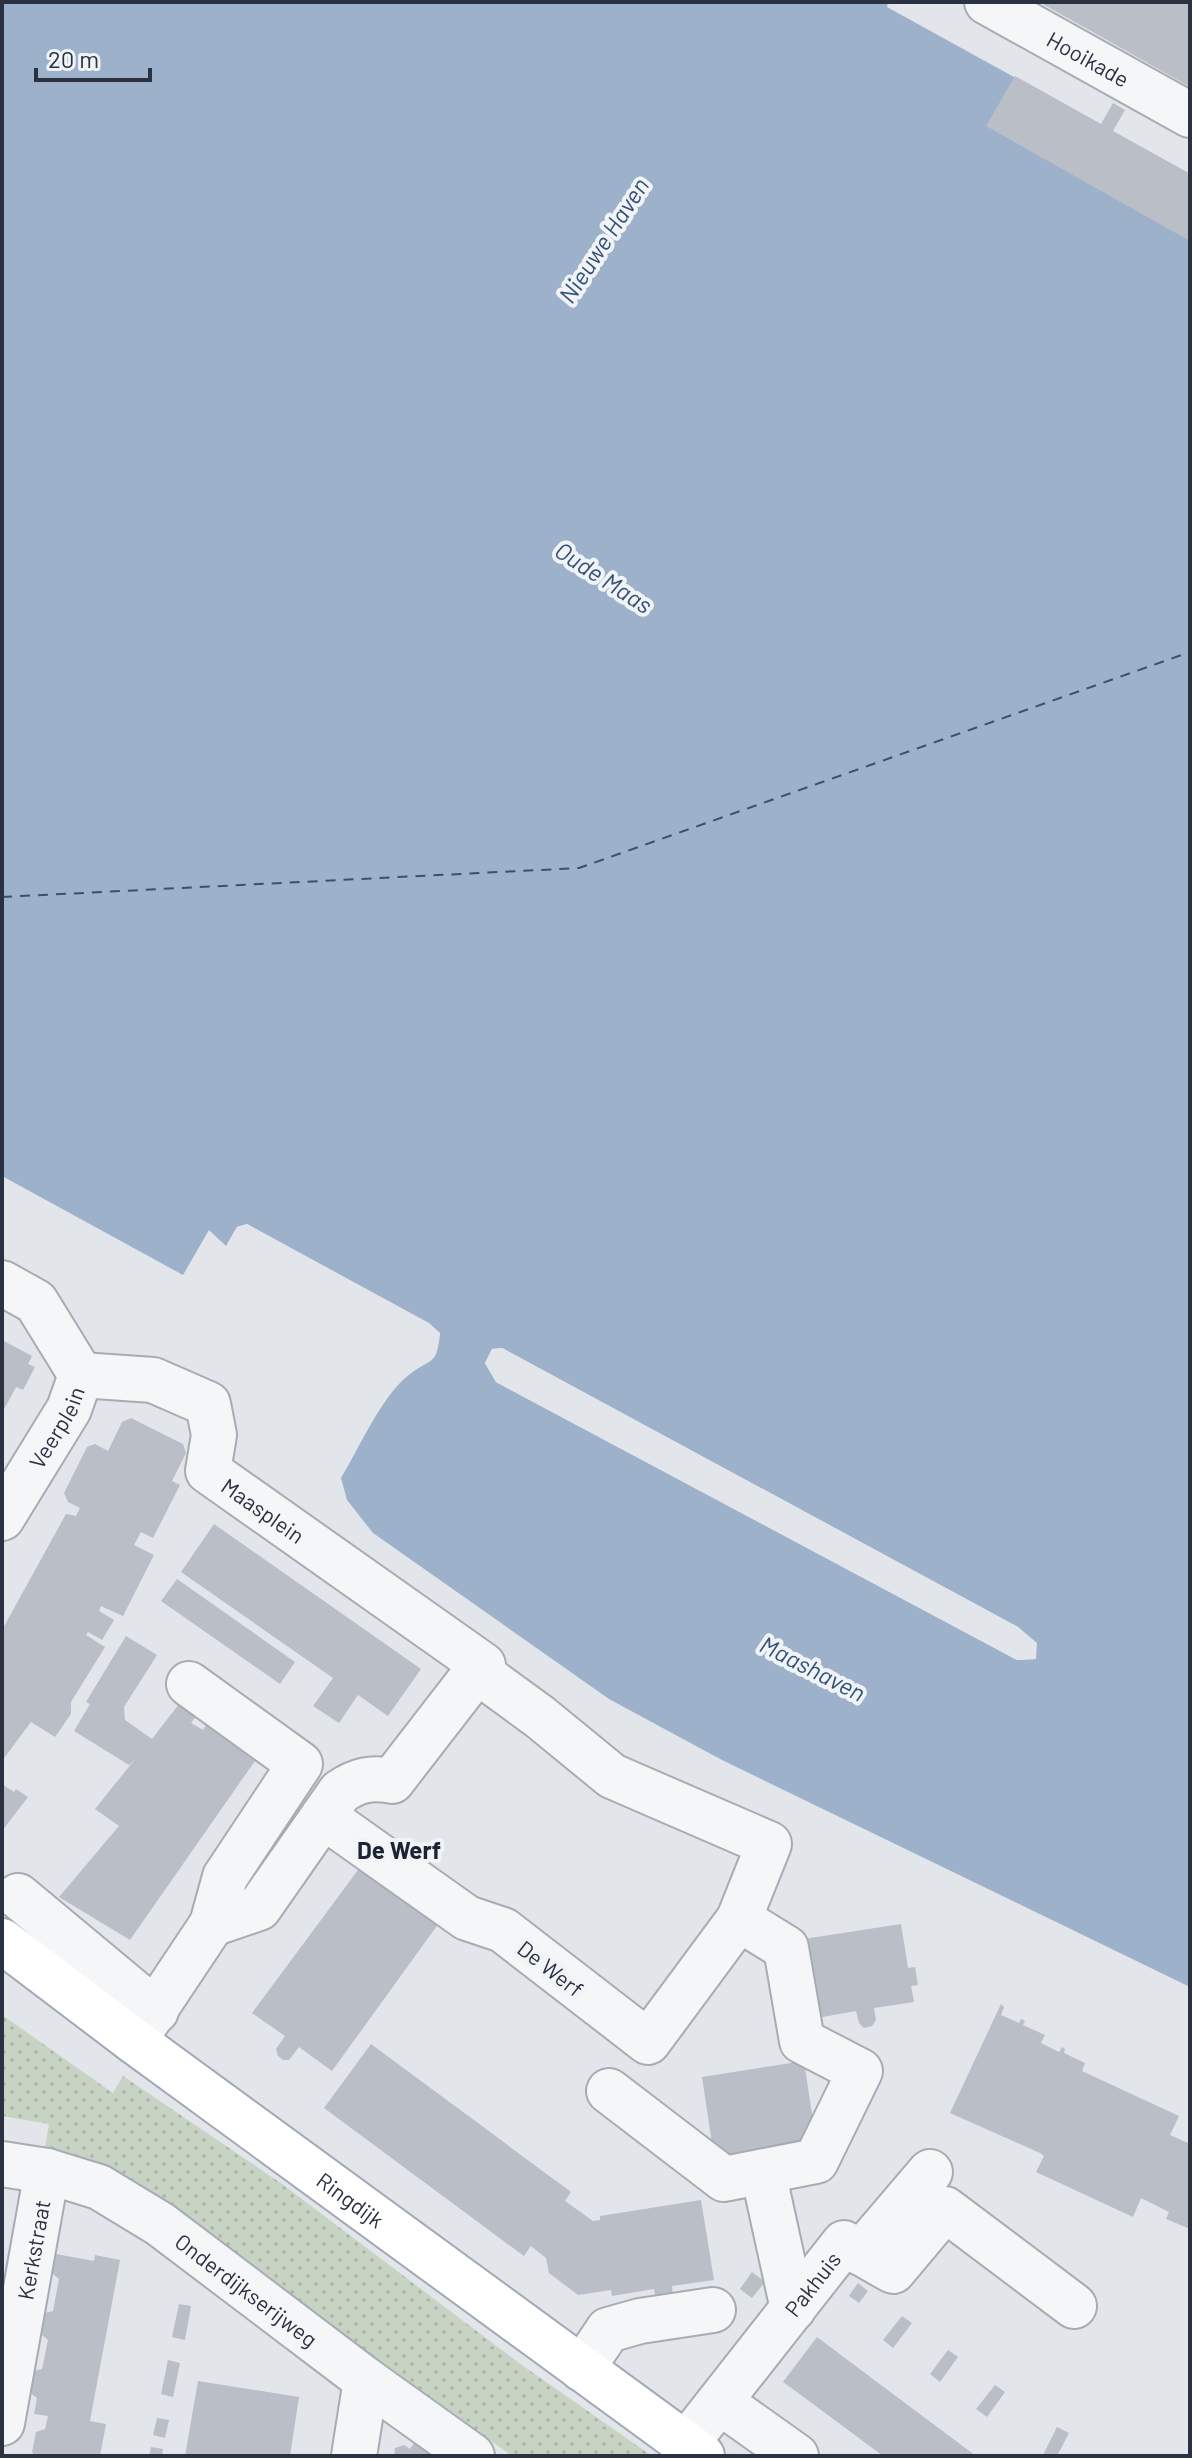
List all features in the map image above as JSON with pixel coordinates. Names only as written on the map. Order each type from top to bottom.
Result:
[{"type":"main road","name":"Ringdijk","points":[[2,1941],[145,2026],[582,2369],[694,2450]]},
{"type":"street","name":"Hooikade","points":[[987,2],[1190,115]]},
{"type":"street","points":[[2,1283],[36,1302],[81,1375]]},
{"type":"street","name":"Veerplein","points":[[2,1518],[69,1409],[81,1375]]},
{"type":"street","name":"Maasplein","points":[[81,1375],[153,1380],[208,1404],[214,1435],[208,1471],[480,1668]]},
{"type":"street","points":[[212,1924],[259,1908],[340,1792],[353,1783],[375,1778],[392,1781],[480,1668]]},
{"type":"street","name":"De Werf","points":[[323,1816],[467,1918],[503,1930],[648,2042],[739,1919],[769,1844],[612,1776],[480,1668]]},
{"type":"street","points":[[145,2026],[212,1924],[225,1877],[300,1764],[189,1684]]},
{"type":"street","name":"Ringdijk","points":[[18,1896],[145,2026]]},
{"type":"street","points":[[609,2091],[724,2179],[816,2161],[860,2071],[802,2041],[786,1948],[739,1919]]},
{"type":"street","name":"Onderdijkserijweg","points":[[2,2164],[47,2171],[99,2187],[160,2224],[472,2456]]},
{"type":"street","name":"Kerkstraat","points":[[2,2423],[47,2171]]},
{"type":"street","points":[[763,2172],[793,2309]]},
{"type":"street","points":[[861,2253],[930,2172]]},
{"type":"street","name":"Pakhuis","points":[[694,2450],[720,2402],[844,2243],[893,2271],[945,2209],[1074,2306]]},
{"type":"street","points":[[582,2369],[608,2330],[640,2321],[713,2310]]},
{"type":"street","points":[[354,2456],[366,2380]]},
{"type":"street","points":[[720,2402],[796,2456]]},
{"type":"green space","points":[[2,2015],[113,2093],[123,2076],[282,2184],[519,2363],[652,2456],[512,2456],[382,2362],[43,2159],[49,2124],[2,2116]]},
{"type":"water","points":[[2,2],[888,2],[887,7],[1190,174],[1190,1987],[722,1760],[609,1699],[373,1533],[347,1500],[341,1478],[390,1395],[410,1374],[435,1356],[440,1333],[247,1224],[237,1227],[226,1246],[209,1230],[183,1275],[2,1176]],"holes":[[[502,1348],[1018,1627],[1036,1644],[1036,1659],[1017,1660],[496,1382],[485,1363],[492,1349]]]},
{"type":"pier","points":[[247,1224],[429,1323],[440,1333],[436,1354],[432,1352],[436,1335],[427,1326],[246,1228],[240,1230],[230,1248],[226,1246],[237,1227]]},
{"type":"pier","points":[[502,1348],[1018,1627],[1037,1643],[1036,1659],[1017,1660],[496,1382],[485,1363],[492,1349]],"holes":[[[501,1352],[1016,1630],[1032,1645],[1032,1655],[1018,1656],[499,1379],[489,1362],[494,1353]]]},
{"type":"building","points":[[1039,2],[1190,2],[1190,87],[1114,44]]},
{"type":"building","points":[[1015,76],[1101,124],[1113,103],[1125,110],[1113,131],[1190,174],[1190,241],[986,126]]},
{"type":"building","points":[[2,1340],[32,1356],[28,1364],[35,1367],[23,1390],[16,1387],[2,1413]]},
{"type":"building","points":[[131,1418],[183,1444],[186,1453],[172,1481],[180,1485],[153,1538],[141,1532],[134,1545],[154,1555],[123,1616],[101,1606],[99,1611],[114,1620],[102,1640],[88,1632],[86,1635],[105,1647],[71,1702],[71,1714],[55,1737],[31,1722],[2,1761],[2,1630],[66,1514],[76,1516],[80,1508],[68,1502],[64,1493],[87,1447],[95,1444],[108,1451],[122,1422]]},
{"type":"building","points":[[214,1524],[421,1669],[388,1716],[358,1695],[339,1723],[313,1706],[333,1678],[181,1572]]},
{"type":"building","points":[[177,1579],[295,1662],[280,1684],[161,1601]]},
{"type":"building","points":[[126,1636],[157,1655],[124,1707],[125,1720],[152,1739],[179,1704],[196,1716],[191,1723],[203,1730],[207,1723],[257,1758],[130,1940],[59,1897],[119,1826],[95,1809],[136,1758],[129,1765],[74,1731],[90,1704],[86,1702]]},
{"type":"building","points":[[2,1784],[28,1797],[2,1831]]},
{"type":"building","points":[[361,1866],[439,1923],[332,2071],[299,2047],[289,2060],[283,2060],[276,2049],[285,2036],[252,2013]]},
{"type":"building","points":[[901,1924],[908,1968],[915,1967],[918,1985],[911,1986],[914,2002],[874,2008],[876,2020],[872,2026],[864,2028],[856,2011],[817,2018],[804,1939]]},
{"type":"building","points":[[1001,2004],[1004,2007],[1001,2015],[1019,2023],[1021,2019],[1025,2021],[1023,2025],[1045,2035],[1041,2043],[1059,2052],[1062,2047],[1064,2053],[1085,2063],[1082,2071],[1179,2116],[1170,2135],[1190,2144],[1190,2229],[1166,2219],[1169,2212],[1141,2198],[1133,2217],[1036,2172],[1044,2156],[1040,2153],[950,2113]]},
{"type":"building","points":[[371,2044],[571,2192],[565,2201],[593,2221],[600,2220],[600,2216],[701,2200],[714,2280],[672,2286],[673,2298],[656,2301],[654,2289],[612,2296],[611,2290],[578,2295],[549,2273],[546,2258],[531,2246],[524,2256],[324,2108]]},
{"type":"building","points":[[804,2061],[816,2141],[759,2162],[756,2150],[714,2157],[702,2077]]},
{"type":"building","points":[[56,2254],[94,2261],[95,2255],[120,2260],[90,2421],[106,2424],[100,2456],[35,2456],[32,2452],[36,2432],[45,2429],[48,2416],[34,2414],[37,2398],[29,2392],[33,2371],[42,2369],[48,2340],[41,2334],[45,2313],[53,2311],[59,2279],[52,2273]]},
{"type":"building","points":[[752,2272],[765,2282],[752,2298],[740,2289]]},
{"type":"building","points":[[858,2283],[868,2291],[859,2303],[849,2296]]},
{"type":"building","points":[[179,2304],[191,2306],[185,2340],[172,2337]]},
{"type":"building","points":[[902,2316],[912,2323],[893,2348],[883,2340]]},
{"type":"building","points":[[817,2337],[976,2456],[883,2456],[783,2382]]},
{"type":"building","points":[[948,2350],[958,2357],[940,2382],[930,2374]]},
{"type":"building","points":[[168,2360],[180,2363],[173,2397],[161,2394]]},
{"type":"building","points":[[198,2381],[299,2397],[290,2456],[185,2456]]},
{"type":"building","points":[[995,2385],[1005,2392],[987,2417],[976,2409]]},
{"type":"building","points":[[157,2418],[169,2420],[165,2438],[153,2435]]},
{"type":"building","points":[[1057,2427],[1069,2433],[1057,2456],[1045,2456],[1043,2455]]},
{"type":"building","points":[[415,2442],[433,2456],[394,2456],[395,2448],[404,2445],[410,2449]]},
{"type":"building","points":[[151,2447],[163,2449],[162,2456],[149,2456]]},
{"type":"ferry route","points":[[2,897],[579,868],[1190,652]]},
{"type":"district","name":"De Werf","points":[[399,1849]]},
{"type":"water label","name":"Nieuwe Haven","points":[[603,240]]},
{"type":"water label","name":"Oude Maas","points":[[604,577]]},
{"type":"water label","name":"Maashaven","points":[[813,1668]]}]
